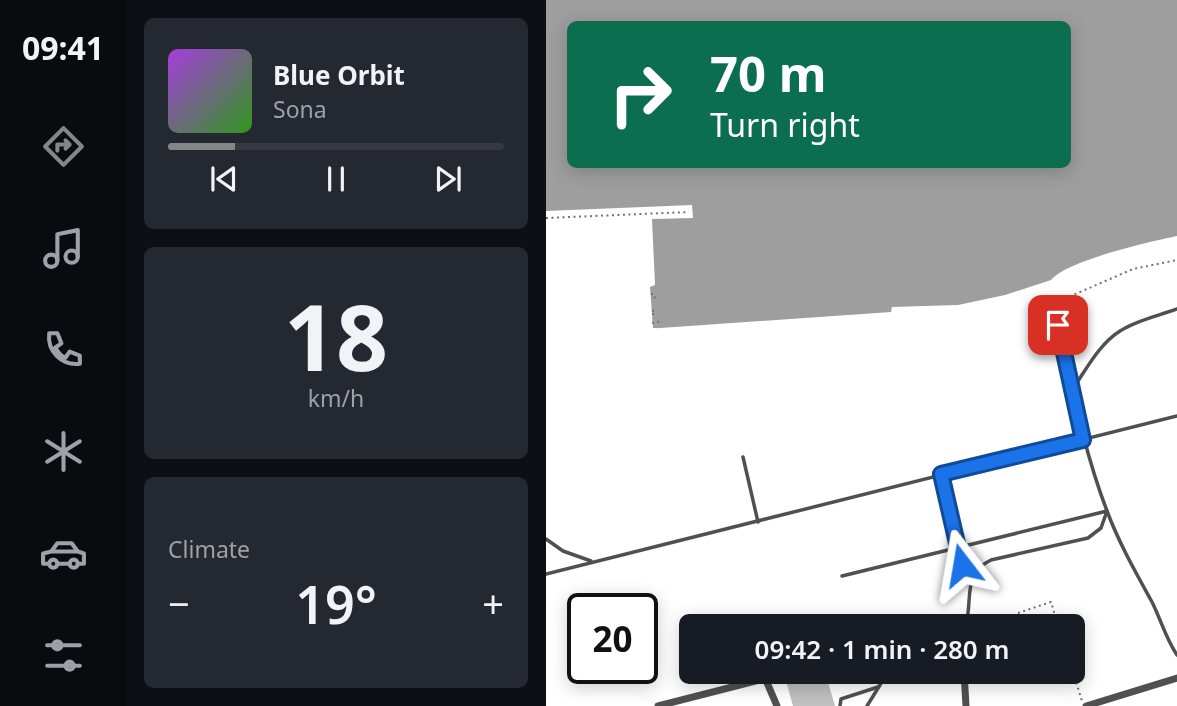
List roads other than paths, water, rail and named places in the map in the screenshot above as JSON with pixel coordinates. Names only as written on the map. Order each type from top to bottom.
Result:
[{"type":"street","points":[[1085,706],[1177,678]]},
{"type":"street","points":[[658,706],[742,684]]},
{"type":"street","points":[[768,684],[777,706]]},
{"type":"street","points":[[965,684],[966,706]]},
{"type":"lane","points":[[1072,390],[1102,348],[1119,331],[1177,309]]},
{"type":"lane","points":[[1058,325],[1083,440],[1107,511],[1155,608],[1170,646],[1177,655]]},
{"type":"lane","points":[[546,574],[1177,416]]},
{"type":"lane","points":[[743,457],[758,522]]},
{"type":"lane","points":[[941,474],[962,565],[971,581]]},
{"type":"lane","points":[[842,576],[1107,511]]},
{"type":"lane","points":[[967,614],[971,581],[981,565],[991,560],[1088,537],[1101,528],[1107,511]]},
{"type":"lane","points":[[546,539],[563,551],[593,561]]},
{"type":"lane","points":[[867,706],[880,684]]},
{"type":"lane","points":[[840,706],[841,699],[846,696],[878,687]]}]
